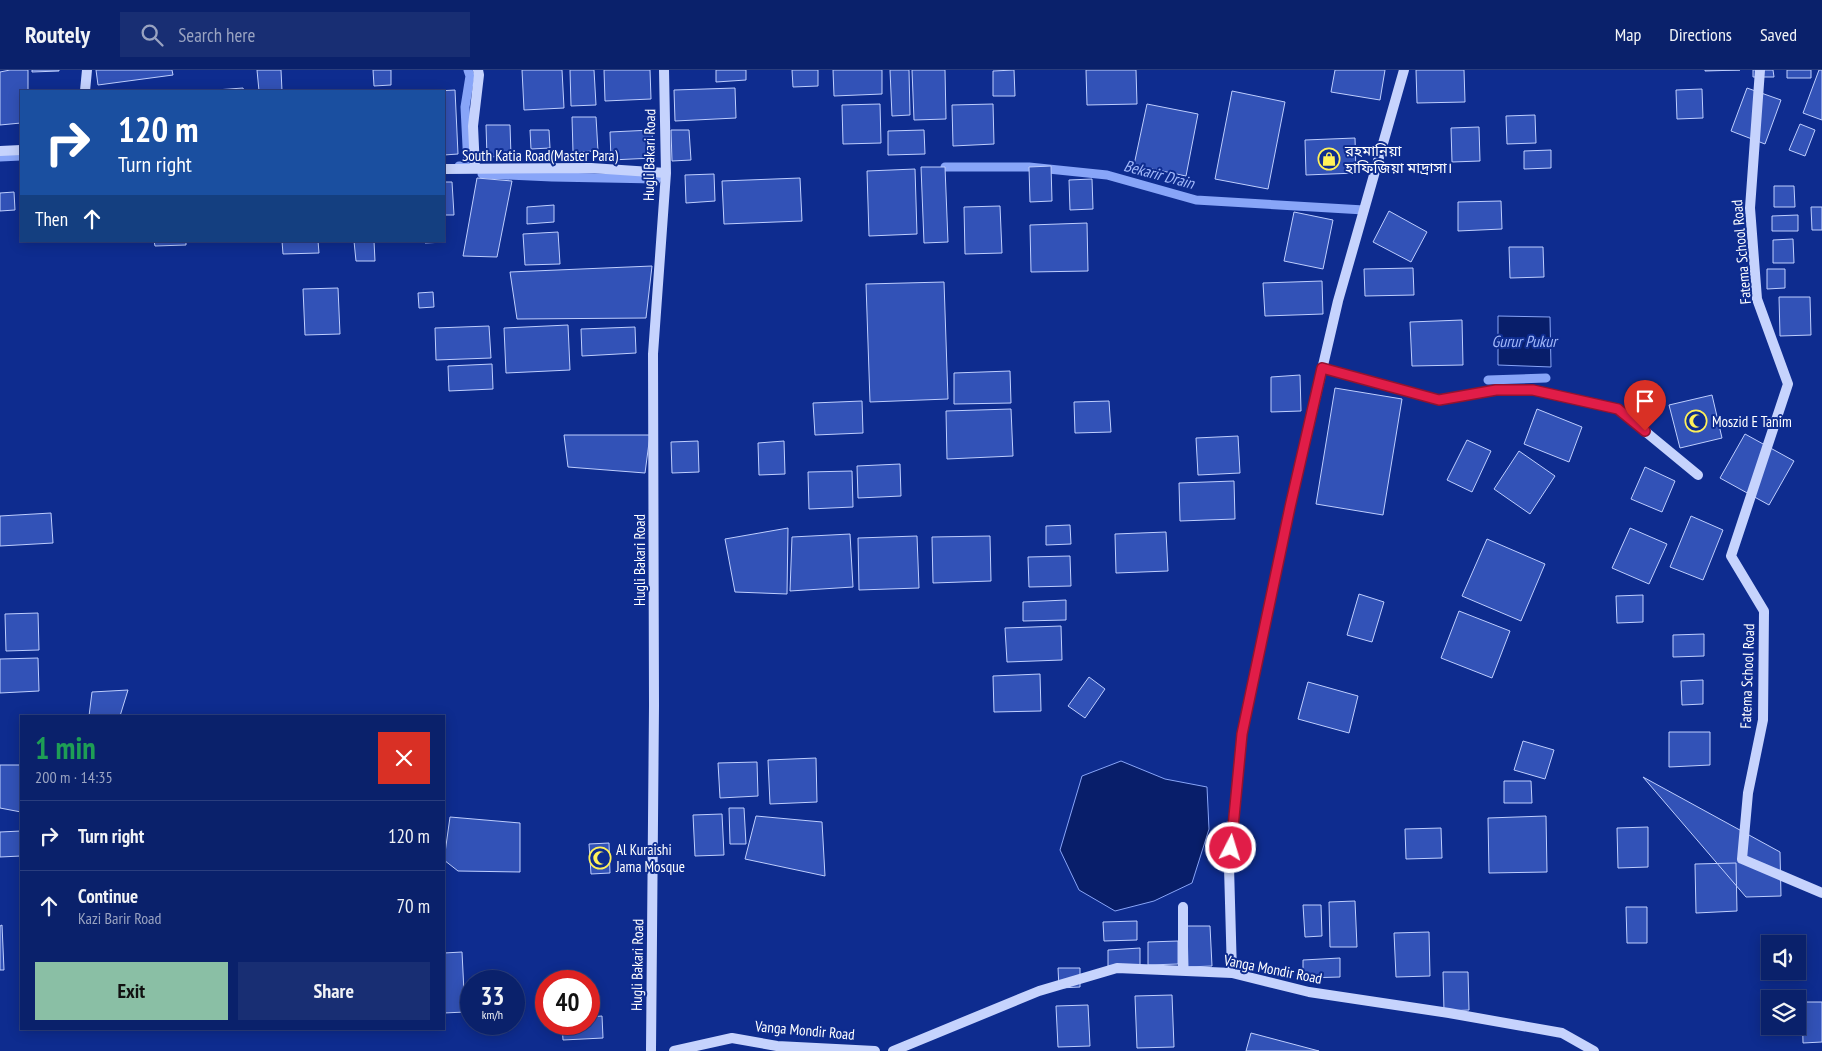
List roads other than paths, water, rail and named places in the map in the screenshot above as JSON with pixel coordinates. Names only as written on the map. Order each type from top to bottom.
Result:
[{"type":"street","points":[[85,90],[87,70]]},
{"type":"street","points":[[474,169],[473,126],[480,75],[478,70]]},
{"type":"street","name":"Hugli Bakari Road","points":[[651,1051],[654,706],[653,354],[666,173],[664,70]]},
{"type":"street","points":[[1232,973],[1229,867],[1242,734],[1290,507],[1338,301],[1404,70]]},
{"type":"street","name":"Fatema School Road","points":[[1760,70],[1750,208],[1758,300],[1788,384],[1731,556],[1764,611],[1762,720],[1748,792],[1742,859],[1822,893]]},
{"type":"street","points":[[0,151],[20,150]]},
{"type":"street","name":"South Katia Road(Master Para)","points":[[445,169],[591,168],[666,173]]},
{"type":"street","points":[[1322,368],[1439,400],[1496,390],[1533,390],[1618,409],[1698,476]]},
{"type":"street","points":[[1183,971],[1184,907]]},
{"type":"street","name":"Vanga Mondir Road","points":[[893,1051],[1039,991],[1118,968],[1232,973],[1309,992],[1449,1013],[1562,1033],[1594,1051]]},
{"type":"street","name":"Vanga Mondir Road","points":[[674,1051],[732,1038],[778,1046],[875,1051]]},
{"type":"water","name":"Gurur Pukur","points":[[1498,316],[1550,317],[1551,367],[1498,365]]},
{"type":"water","points":[[1121,761],[1165,779],[1207,787],[1209,829],[1192,883],[1154,901],[1115,911],[1079,890],[1060,850],[1082,776]]},
{"type":"waterway","points":[[459,166],[468,166],[465,107],[470,76],[468,70]]},
{"type":"waterway","points":[[0,157],[20,156]]},
{"type":"waterway","name":"Bekarir Drain","points":[[945,167],[1029,167],[1107,175],[1196,200],[1364,210]]},
{"type":"waterway","points":[[482,174],[657,179]]},
{"type":"waterway","points":[[1488,380],[1546,378]]},
{"type":"place","name":"রহমানিয়া হাফিজিয়া মাদ্রাসা।","points":[[1329,159]]},
{"type":"place","name":"Moszid E Tanim","points":[[1696,421]]},
{"type":"place","name":"Al Kuraishi Jama Mosque","points":[[600,858]]}]
